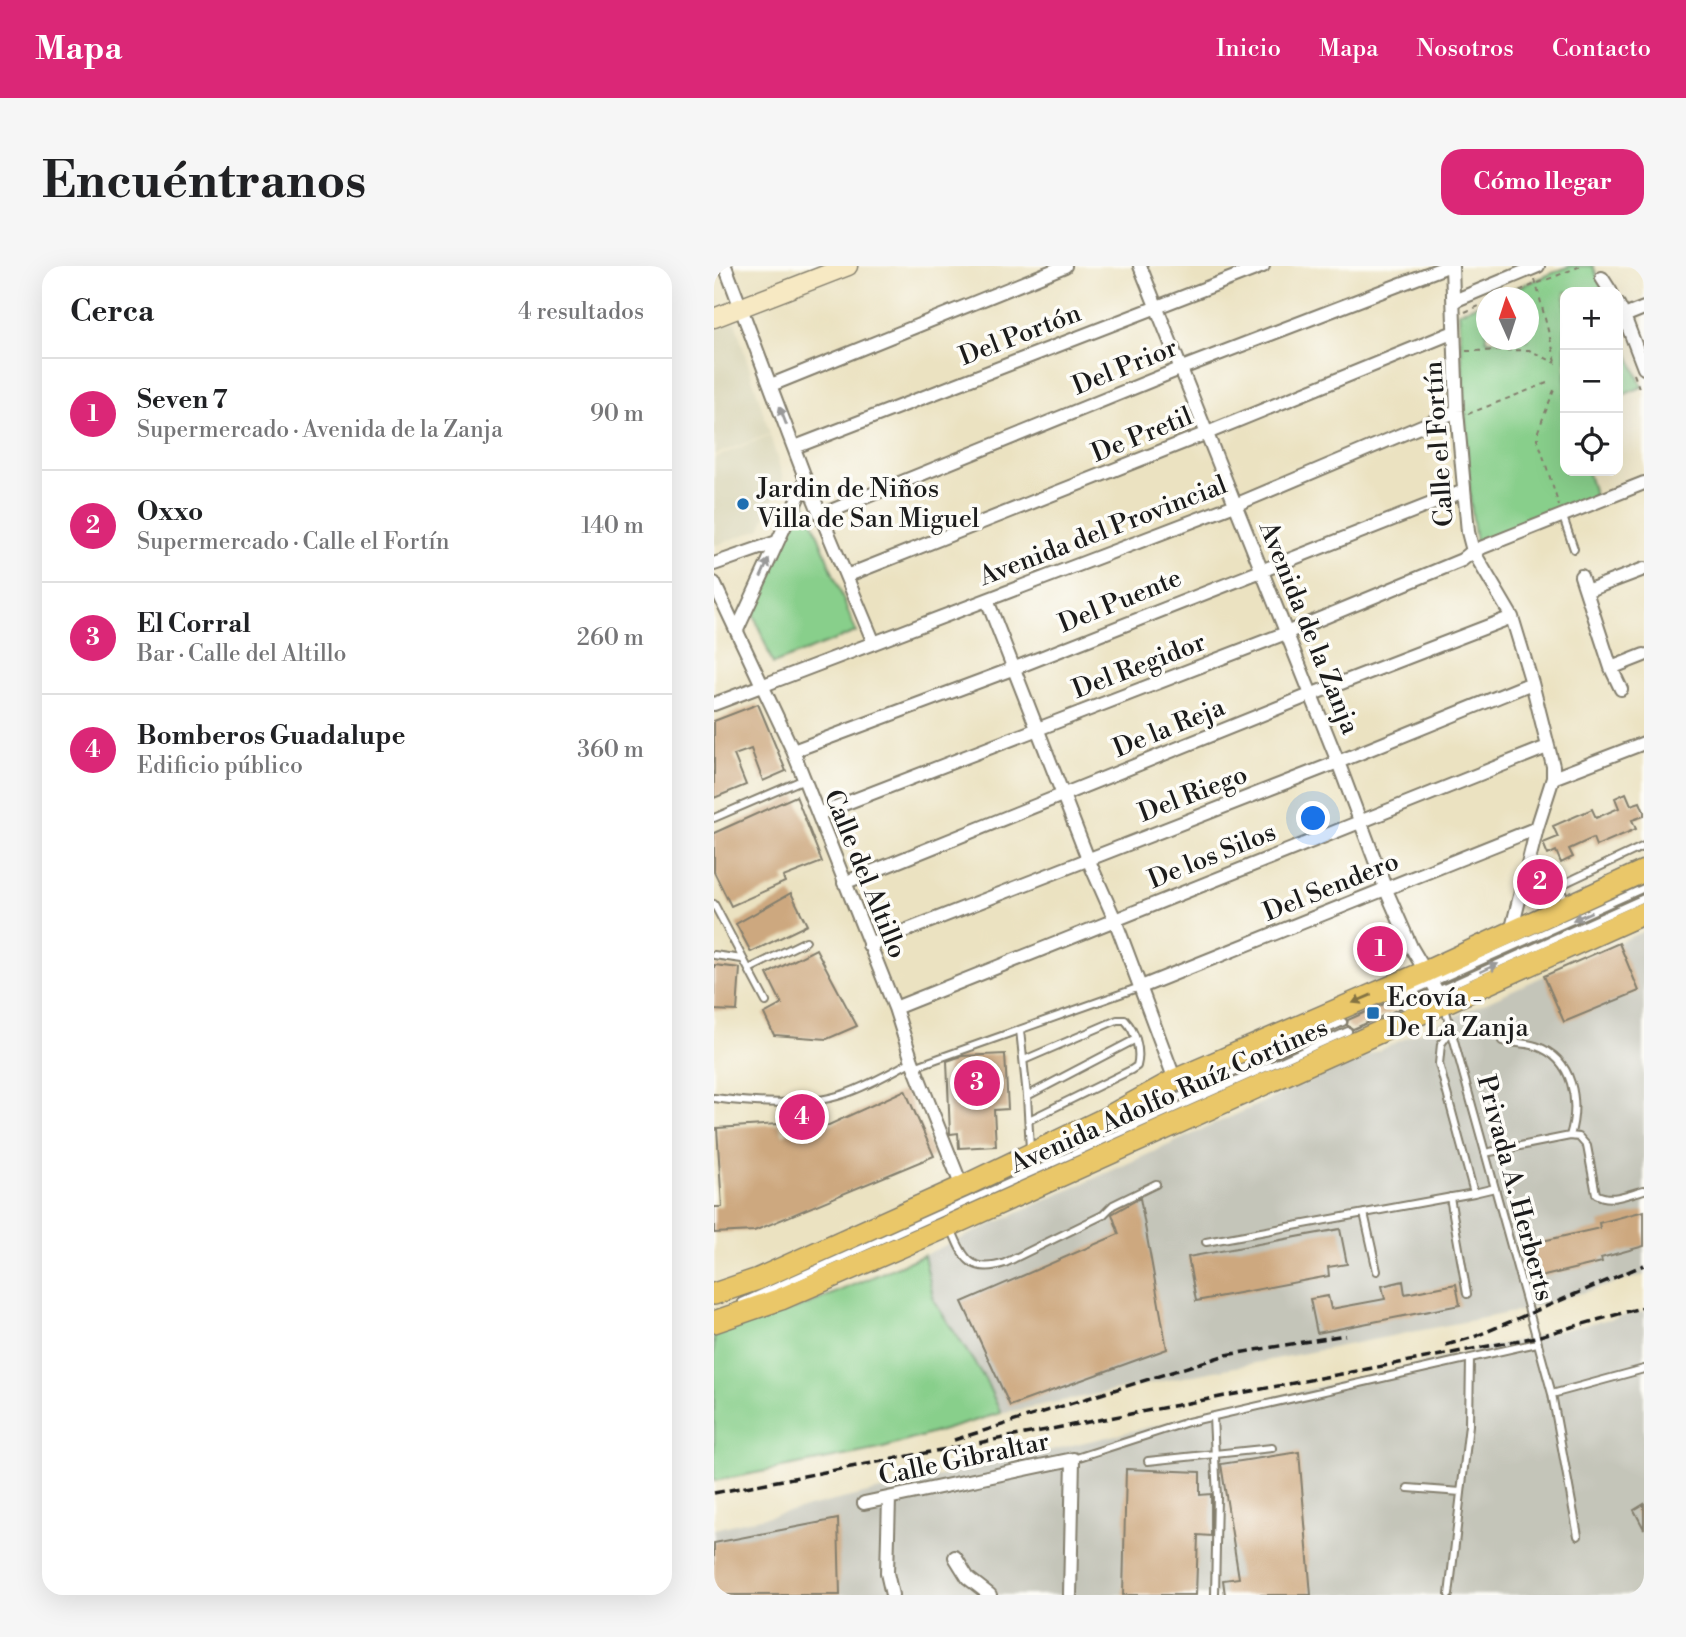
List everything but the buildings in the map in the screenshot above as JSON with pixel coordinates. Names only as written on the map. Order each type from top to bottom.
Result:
[{"type":"main road","name":"Avenida Adolfo Ruíz Cortines","points":[[714,1322],[781,1298],[1197,1116],[1434,987],[1511,932],[1644,871]]},
{"type":"main road","name":"Avenida Adolfo Ruíz Cortines","points":[[714,1294],[758,1279],[958,1189],[1108,1117],[1175,1080],[1644,913]]},
{"type":"main road","name":"Avenida Adolfo Ruíz Cortines","points":[[714,1280],[753,1267],[921,1193],[958,1189]]},
{"type":"street","points":[[725,266],[806,480],[874,643]]},
{"type":"street","points":[[714,318],[848,266]]},
{"type":"street","points":[[771,385],[1065,266]]},
{"type":"street","name":"Avenida de la Zanja","points":[[1140,266],[1338,762],[1386,890],[1411,947],[1434,987]]},
{"type":"street","name":"Del Portón","points":[[795,447],[1263,266]]},
{"type":"street","name":"Calle el Fortín","points":[[1450,266],[1454,301],[1457,414],[1468,532],[1473,551],[1512,617],[1553,766],[1553,778],[1537,828],[1511,932]]},
{"type":"street","name":"Del Prior","points":[[821,515],[1182,368],[1450,266]]},
{"type":"street","points":[[1454,301],[1535,267]]},
{"type":"street","points":[[1602,278],[1608,287]]},
{"type":"street","points":[[1623,310],[1644,308]]},
{"type":"street","points":[[1623,315],[1644,368]]},
{"type":"street","name":"De Pretil","points":[[846,576],[1454,332]]},
{"type":"street","name":"Avenida del Provincial","points":[[714,704],[1235,505],[1457,414]]},
{"type":"street","points":[[737,630],[806,480]]},
{"type":"street","name":"Del Regidor","points":[[818,814],[1286,633],[1462,560],[1473,551],[1644,483]]},
{"type":"street","name":"Del Puente","points":[[793,751],[1015,668],[1464,491]]},
{"type":"street","points":[[714,564],[777,542]]},
{"type":"street","points":[[1586,591],[1644,569]]},
{"type":"street","points":[[1581,576],[1611,668],[1621,688]]},
{"type":"street","name":"Calle del Altillo","points":[[715,588],[793,751],[802,780],[895,1008],[958,1189]]},
{"type":"street","points":[[987,600],[1088,859],[1115,920],[1175,1080]]},
{"type":"street","name":"De la Reja","points":[[844,883],[1310,695],[1512,617]]},
{"type":"street","points":[[1611,668],[1644,655]]},
{"type":"street","name":"Del Riego","points":[[869,945],[1338,762],[1532,683]]},
{"type":"street","points":[[1553,778],[1644,743]]},
{"type":"street","name":"De los Silos","points":[[895,1008],[1547,747]]},
{"type":"street","name":"Del Sendero","points":[[1141,987],[1537,828]]},
{"type":"street","points":[[1070,1595],[1073,1459]]},
{"type":"street","name":"Calle Gibraltar","points":[[864,1503],[1073,1459]]},
{"type":"street","points":[[889,1498],[887,1573],[892,1595]]},
{"type":"street","points":[[955,1557],[968,1578],[990,1595]]},
{"type":"lane","points":[[1563,517],[1574,549]]},
{"type":"lane","points":[[714,818],[802,780]]},
{"type":"lane","points":[[1568,906],[1561,890],[1563,884],[1644,846]]},
{"type":"lane","points":[[1404,1006],[1434,987],[1644,888]]},
{"type":"lane","points":[[1400,997],[1434,987],[1644,898]]},
{"type":"lane","points":[[714,904],[766,1002]]},
{"type":"lane","points":[[749,969],[806,941]]},
{"type":"lane","points":[[714,955],[742,959]]},
{"type":"lane","points":[[714,1098],[755,1103],[840,1095],[913,1064],[1141,987]]},
{"type":"lane","name":"Privada A. Herberts","points":[[1434,987],[1452,1029],[1552,1394],[1578,1536]]},
{"type":"lane","points":[[1024,1060],[1117,1020],[1125,1020],[1136,1039],[1139,1056],[1137,1066],[1029,1120]]},
{"type":"lane","points":[[740,1295],[953,1201],[1343,1022]]},
{"type":"lane","points":[[1452,1029],[1441,1044],[1439,1064],[1474,1193]]},
{"type":"lane","points":[[1020,1030],[1031,1154]]},
{"type":"lane","points":[[734,1304],[1348,1031]]},
{"type":"lane","points":[[1027,1096],[1136,1039]]},
{"type":"lane","points":[[1502,1041],[1535,1046],[1552,1054],[1568,1073],[1576,1105],[1570,1136]]},
{"type":"lane","points":[[1485,1153],[1570,1136],[1579,1137],[1587,1146],[1597,1194],[1605,1199],[1612,1199],[1644,1190]]},
{"type":"lane","points":[[951,1225],[956,1240],[970,1261],[979,1267],[989,1268],[1005,1263],[1103,1215],[1114,1205],[1156,1184]]},
{"type":"lane","points":[[1206,1242],[1495,1188]]},
{"type":"lane","points":[[1450,1197],[1467,1294]]},
{"type":"lane","points":[[1364,1213],[1377,1271]]},
{"type":"lane","points":[[1073,1459],[1148,1434],[1213,1417],[1537,1343]]},
{"type":"lane","points":[[1449,1595],[1469,1425],[1471,1358]]},
{"type":"lane","points":[[1552,1394],[1644,1369]]},
{"type":"lane","points":[[1213,1417],[1215,1595]]},
{"type":"lane","points":[[1148,1461],[1272,1448]]},
{"type":"lane","points":[[1408,1488],[1461,1492]]},
{"type":"path","points":[[1529,287],[1581,266]]},
{"type":"path","points":[[1455,351],[1529,350],[1557,364],[1536,284],[1535,267]]},
{"type":"path","points":[[1462,313],[1476,307]]},
{"type":"path","points":[[1457,414],[1547,383]]},
{"type":"path","points":[[1554,390],[1538,431],[1538,440],[1563,517]]},
{"type":"shaded area","points":[[735,322],[770,434],[714,455],[714,330]]},
{"type":"shaded area","name":"Jardin de Niños Villa de San Miguel","points":[[770,435],[783,478],[760,529],[714,546],[714,458]]},
{"type":"shaded area","points":[[1644,931],[1644,1275],[1519,1311],[1001,1413],[985,1379],[934,1301],[924,1255]]},
{"type":"shaded area","points":[[1644,1311],[1644,1595],[714,1595],[714,1529]]},
{"type":"green space","points":[[1570,266],[1593,266],[1602,287],[1560,287],[1560,476],[1589,476],[1596,500],[1476,544],[1470,497],[1459,312],[1476,305],[1476,350],[1539,350],[1539,287],[1519,287]]},
{"type":"green space","points":[[1623,340],[1642,387],[1623,395]]},
{"type":"green space","points":[[804,499],[856,632],[773,664],[752,610]]},
{"type":"green space","points":[[924,1255],[934,1301],[985,1379],[1001,1413],[880,1449],[714,1481],[714,1336],[809,1304]]},
{"type":"railway","points":[[1446,1345],[1474,1337],[1644,1265]]},
{"type":"railway","points":[[714,1493],[1536,1337],[1644,1307]]},
{"type":"railway","points":[[954,1440],[1226,1355],[1345,1335]]},
{"type":"place","name":"Jardin de Niños Villa de San Miguel","points":[[743,504]]},
{"type":"place","name":"Oxxo","points":[[1540,882]]},
{"type":"place","name":"Seven 7","points":[[1380,949]]},
{"type":"place","name":"Ecovía - De La Zanja","points":[[1373,1013]]},
{"type":"place","name":"El Corral","points":[[977,1083]]},
{"type":"place","name":"Bomberos Guadalupe","points":[[802,1117]]}]
